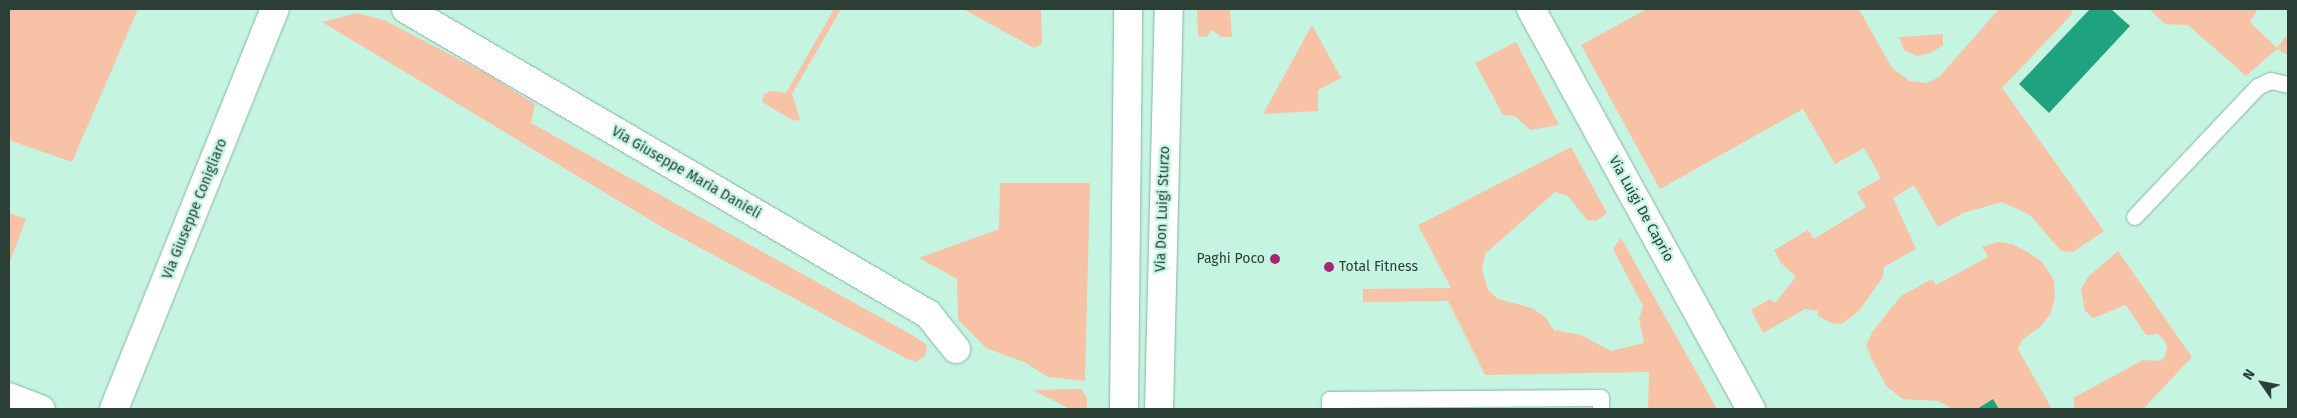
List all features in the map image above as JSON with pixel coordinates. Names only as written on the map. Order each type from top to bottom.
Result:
[{"type":"street","name":"Via Giuseppe Conigliaro","points":[[114,409],[275,9]]},
{"type":"street","name":"Via Giuseppe Maria Danieli","points":[[406,9],[928,314],[956,349]]},
{"type":"street","points":[[1124,409],[1128,9]]},
{"type":"street","name":"Via Don Luigi Sturzo","points":[[1159,409],[1169,9]]},
{"type":"street","name":"Via Luigi De Caprio","points":[[1531,9],[1751,409]]},
{"type":"street","points":[[9,397],[41,409]]},
{"type":"lane","points":[[2135,217],[2258,87],[2271,82],[2288,85]]},
{"type":"lane","points":[[1330,409],[1330,400],[1601,398],[1601,409]]},
{"type":"shaded area","points":[[9,9],[138,9],[72,162],[9,140]]},
{"type":"shaded area","points":[[834,9],[841,9],[792,94],[800,119],[794,121],[762,102],[764,94],[770,91],[786,93]]},
{"type":"shaded area","points":[[963,9],[1041,9],[1042,44],[1034,48]]},
{"type":"shaded area","points":[[1197,9],[1230,9],[1232,37],[1222,37],[1211,30],[1207,37],[1198,36]]},
{"type":"shaded area","points":[[1647,9],[1859,9],[1892,68],[1910,81],[1927,83],[1939,77],[1999,9],[2072,9],[2072,14],[2002,88],[2104,231],[2073,252],[2061,251],[2030,215],[2002,202],[1963,213],[1938,227],[1914,185],[1893,198],[1916,249],[1884,267],[1883,277],[1858,312],[1843,323],[1833,324],[1818,316],[1818,311],[1805,309],[1763,333],[1751,310],[1770,299],[1775,303],[1796,277],[1781,263],[1774,250],[1808,230],[1814,239],[1866,207],[1857,192],[1881,178],[1864,148],[1835,164],[1803,109],[1660,189],[1581,45]]},
{"type":"shaded area","points":[[2090,9],[2111,9],[2130,26],[2049,113],[2019,84]]},
{"type":"shaded area","points":[[2149,9],[2258,9],[2250,22],[2277,48],[2288,34],[2288,55],[2277,49],[2246,76],[2188,25],[2165,24]]},
{"type":"shaded area","points":[[357,13],[384,20],[489,75],[535,104],[531,123],[912,335],[927,345],[925,356],[916,362],[903,357],[667,230],[322,22]]},
{"type":"shaded area","points":[[1312,25],[1341,78],[1318,90],[1318,111],[1263,114]]},
{"type":"shaded area","points":[[1943,34],[1943,45],[1931,53],[1917,56],[1904,50],[1899,37]]},
{"type":"shaded area","points":[[1516,42],[1559,125],[1530,130],[1515,116],[1503,115],[1475,63]]},
{"type":"shaded area","points":[[1571,147],[1607,213],[1596,221],[1587,220],[1568,196],[1555,192],[1485,254],[1482,270],[1488,290],[1498,299],[1532,308],[1545,317],[1554,330],[1581,335],[1611,351],[1644,343],[1639,319],[1643,306],[1613,249],[1621,238],[1717,409],[1648,409],[1649,372],[1485,375],[1448,301],[1363,302],[1363,289],[1451,288],[1418,225]]},
{"type":"shaded area","points":[[1000,183],[1090,183],[1085,381],[1048,377],[1024,362],[986,348],[958,320],[957,279],[919,258],[999,229]]},
{"type":"shaded area","points":[[9,213],[26,219],[9,264]]},
{"type":"shaded area","points":[[1998,242],[2012,244],[2029,253],[2042,262],[2054,280],[2055,296],[2051,313],[2041,326],[2022,340],[2018,349],[2052,409],[1999,409],[1993,399],[1977,409],[1953,409],[1938,401],[1903,399],[1887,387],[1871,358],[1866,345],[1873,331],[1901,296],[1932,279],[1936,285],[1988,257],[1982,247]]},
{"type":"shaded area","points":[[2118,251],[2192,357],[2143,409],[2072,409],[2075,406],[2073,398],[2143,360],[2160,361],[2165,356],[2167,347],[2164,340],[2158,334],[2146,335],[2126,305],[2093,318],[2085,311],[2081,289],[2088,277]]},
{"type":"shaded area","points":[[1081,389],[1087,397],[1087,409],[1070,409],[1033,390]]},
{"type":"shaded area","points":[[1993,399],[1999,409],[1977,409]]},
{"type":"place","name":"Paghi Poco","points":[[1275,259]]},
{"type":"place","name":"Total Fitness","points":[[1329,267]]}]
